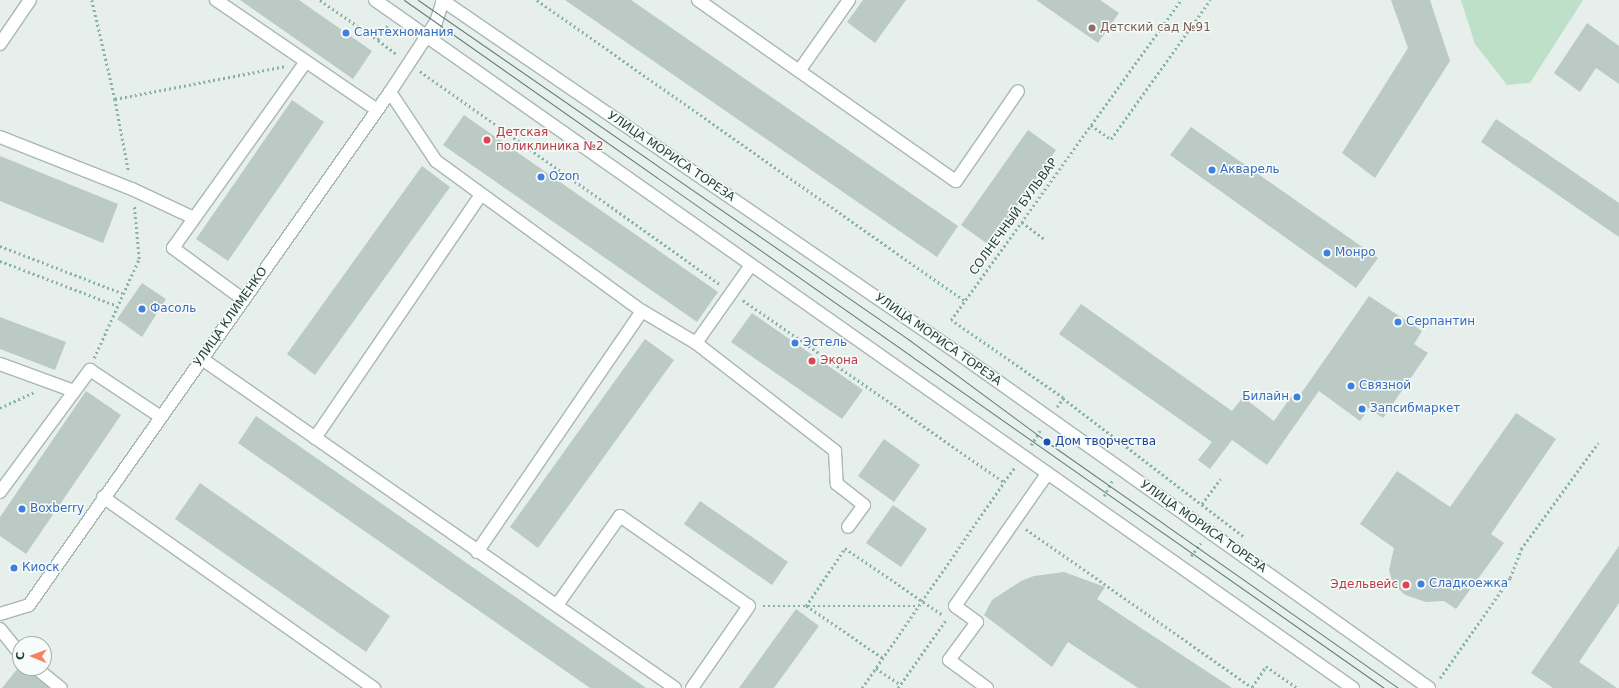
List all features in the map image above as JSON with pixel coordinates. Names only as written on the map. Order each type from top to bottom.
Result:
[{"type":"street","points":[[0,44],[30,0]]},
{"type":"street","points":[[216,0],[376,110]]},
{"type":"street","points":[[375,0],[1353,688]]},
{"type":"street","name":"УЛИЦА КЛИМЕНКО","points":[[0,614],[29,604],[390,92],[427,36],[443,0]]},
{"type":"street","name":"УЛИЦА МОРИСА ТОРЕЗА","points":[[443,0],[962,356],[1208,531],[1433,686]]},
{"type":"street","points":[[698,0],[956,181],[1018,91]]},
{"type":"street","points":[[799,71],[849,0]]},
{"type":"street","points":[[244,300],[173,248],[305,62]]},
{"type":"street","points":[[390,92],[436,161],[642,311],[696,343],[835,451],[837,484],[864,505],[848,528]]},
{"type":"street","points":[[0,137],[132,189],[194,218]]},
{"type":"street","points":[[315,438],[481,195]]},
{"type":"street","points":[[696,343],[751,264]]},
{"type":"street","points":[[478,552],[642,311]]},
{"type":"street","points":[[202,359],[675,688]]},
{"type":"street","points":[[0,364],[74,391]]},
{"type":"street","points":[[0,492],[90,370],[161,417]]},
{"type":"street","points":[[987,688],[950,660],[977,622],[955,606],[1047,474]]},
{"type":"street","points":[[103,497],[374,688]]},
{"type":"street","points":[[557,605],[620,516],[749,606],[692,688]]},
{"type":"street","points":[[0,629],[12,644]]},
{"type":"street","points":[[46,676],[61,688]]},
{"type":"path","points":[[90,370],[115,306],[139,259],[132,189],[115,99],[92,0]]},
{"type":"path","points":[[320,0],[378,40],[409,64]]},
{"type":"path","points":[[537,0],[965,301]]},
{"type":"path","name":"СОЛНЕЧНЫЙ БУЛЬВАР","points":[[952,320],[1181,0]]},
{"type":"path","points":[[1091,125],[1111,139],[1210,0]]},
{"type":"path","points":[[378,40],[396,15]]},
{"type":"path","points":[[115,99],[305,62]]},
{"type":"path","points":[[1022,222],[1046,240]]},
{"type":"path","points":[[0,246],[122,293]]},
{"type":"path","points":[[0,261],[115,306]]},
{"type":"path","points":[[0,408],[54,384]]},
{"type":"path","points":[[1063,398],[1252,543]]},
{"type":"path","points":[[1040,431],[1046,435]]},
{"type":"path","points":[[1433,686],[1510,578],[1521,549],[1598,443]]},
{"type":"path","points":[[1029,448],[1035,452]]},
{"type":"path","points":[[1096,494],[1102,499],[1114,482],[1108,478]]},
{"type":"path","points":[[1202,504],[1220,479]]},
{"type":"path","points":[[862,688],[1004,482]]},
{"type":"path","points":[[1014,521],[1252,687],[1266,666],[1297,688]]},
{"type":"path","points":[[1182,568],[1208,531]]},
{"type":"path","points":[[806,606],[845,548],[947,618]]},
{"type":"path","points":[[749,606],[919,606]]},
{"type":"path","points":[[806,606],[882,658]]},
{"type":"path","points":[[876,668],[900,686],[955,606]]},
{"type":"green space","points":[[1461,0],[1583,0],[1530,83],[1507,85],[1475,44]]},
{"type":"building","points":[[240,0],[299,0],[372,51],[353,79]]},
{"type":"building","points":[[565,0],[631,0],[958,226],[937,257]]},
{"type":"building","points":[[863,0],[906,0],[875,43],[847,22]]},
{"type":"building","name":"Детский сад №91","points":[[1036,0],[1100,0],[1119,13],[1098,43]]},
{"type":"building","points":[[1391,0],[1430,0],[1450,61],[1375,178],[1342,153],[1408,48]]},
{"type":"building","points":[[1587,23],[1619,46],[1619,84],[1596,68],[1580,92],[1554,73]]},
{"type":"building","points":[[292,100],[324,122],[228,261],[196,239]]},
{"type":"building","points":[[464,115],[718,292],[697,322],[443,145]]},
{"type":"building","points":[[1496,119],[1619,203],[1619,237],[1481,142]]},
{"type":"building","points":[[1191,127],[1378,258],[1356,288],[1170,155]]},
{"type":"building","points":[[1028,130],[1056,150],[989,245],[961,225]]},
{"type":"building","points":[[0,156],[118,204],[103,243],[0,201]]},
{"type":"building","points":[[422,166],[450,187],[315,375],[287,354]]},
{"type":"building","name":"Фасоль","points":[[142,283],[166,299],[142,337],[117,319]]},
{"type":"building","points":[[1369,296],[1422,331],[1414,344],[1428,353],[1383,418],[1369,408],[1360,421],[1319,391],[1267,465],[1232,440],[1210,469],[1198,460],[1212,442],[1059,334],[1081,304],[1232,411],[1243,397],[1274,421],[1295,391],[1300,395]]},
{"type":"building","points":[[752,313],[863,390],[842,419],[731,342]]},
{"type":"building","points":[[0,317],[66,342],[55,370],[0,349]]},
{"type":"building","points":[[645,339],[674,360],[538,548],[510,527]]},
{"type":"building","points":[[86,391],[121,415],[26,554],[0,536],[0,517]]},
{"type":"building","points":[[1516,413],[1556,439],[1491,534],[1504,543],[1456,609],[1444,601],[1426,602],[1405,595],[1392,582],[1389,570],[1394,548],[1360,524],[1397,471],[1450,507]]},
{"type":"building","points":[[256,416],[646,688],[590,688],[238,443]]},
{"type":"building","points":[[884,439],[920,465],[894,502],[858,476]]},
{"type":"building","points":[[200,483],[390,616],[366,652],[175,519]]},
{"type":"building","points":[[700,501],[788,562],[772,585],[684,524]]},
{"type":"building","points":[[893,505],[927,529],[901,567],[866,543]]},
{"type":"building","points":[[1619,546],[1619,603],[1579,662],[1617,688],[1553,688],[1531,673]]},
{"type":"building","points":[[1064,572],[1105,587],[1097,599],[1232,688],[1138,688],[1068,642],[1052,667],[984,615],[992,600],[1021,581],[1034,576]]},
{"type":"building","points":[[796,609],[819,626],[774,688],[739,688]]},
{"type":"building","points":[[12,676],[37,676],[49,688],[2,688]]},
{"type":"tram line","points":[[404,0],[1384,688]]},
{"type":"tram line","points":[[418,0],[908,339],[1047,442],[1398,688]]},
{"type":"place","name":"Детский сад №91","points":[[1092,28]]},
{"type":"place","name":"Сантехномания","points":[[346,33]]},
{"type":"place","name":"Детская поликлиника №2","points":[[487,140]]},
{"type":"place","name":"Акварель","points":[[1212,170]]},
{"type":"place","name":"Ozon","points":[[541,177]]},
{"type":"place","name":"Монро","points":[[1327,253]]},
{"type":"place","name":"Фасоль","points":[[142,309]]},
{"type":"place","name":"Серпантин","points":[[1398,322]]},
{"type":"place","name":"Эстель","points":[[795,343]]},
{"type":"place","name":"Экона","points":[[812,361]]},
{"type":"place","name":"Связной","points":[[1351,386]]},
{"type":"place","name":"Билайн","points":[[1297,397]]},
{"type":"place","name":"Запсибмаркет","points":[[1362,409]]},
{"type":"place","name":"Дом творчества","points":[[1047,442]]},
{"type":"place","name":"Boxberry","points":[[22,509]]},
{"type":"place","name":"Киоск","points":[[14,568]]},
{"type":"place","name":"Сладкоежка","points":[[1421,584]]},
{"type":"place","name":"Эдельвейс","points":[[1406,585]]}]
